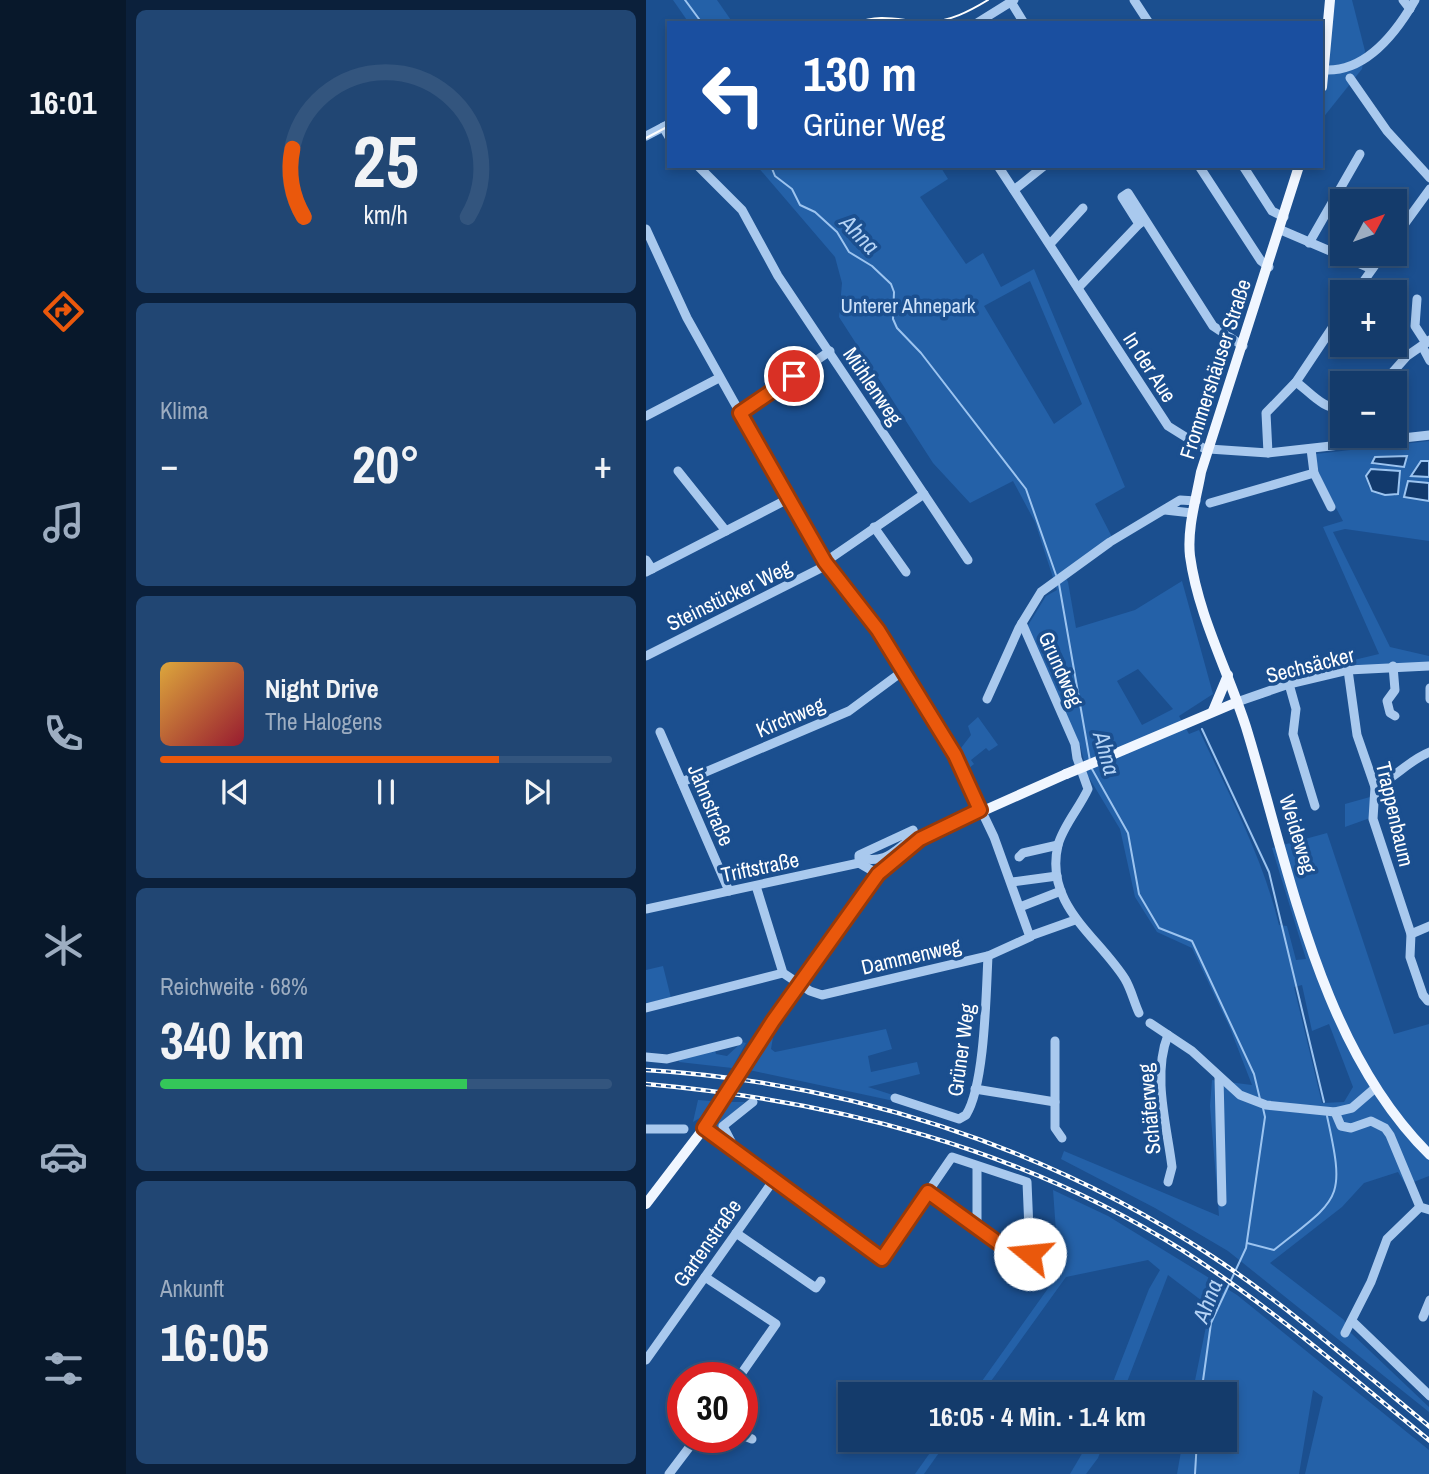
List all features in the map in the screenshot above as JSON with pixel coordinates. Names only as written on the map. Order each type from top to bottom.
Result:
[{"type":"main road","points":[[1323,81],[1330,0]]},
{"type":"main road","name":"Frommershäuser Straße","points":[[1196,501],[1209,450],[1281,230],[1298,168]]},
{"type":"main road","name":"Weideweg","points":[[1196,501],[1189,542],[1194,574],[1337,1017],[1374,1089],[1398,1122],[1429,1154]]},
{"type":"main road","points":[[1213,711],[1228,675]]},
{"type":"main road","points":[[646,1204],[704,1128],[799,984],[878,874],[920,839],[980,810],[1237,702]]},
{"type":"street","points":[[1134,0],[1148,21]]},
{"type":"street","points":[[1403,0],[1410,9]]},
{"type":"street","points":[[1325,70],[1342,71],[1361,62],[1394,31],[1415,0]]},
{"type":"street","points":[[980,21],[1013,1],[1023,21]]},
{"type":"street","points":[[1350,79],[1387,131],[1429,178]]},
{"type":"street","points":[[646,136],[666,126]]},
{"type":"street","points":[[1309,243],[1360,154]]},
{"type":"street","name":"Mühlenweg","points":[[700,168],[742,210],[778,276],[968,560]]},
{"type":"street","name":"In der Aue","points":[[999,168],[1168,426],[1209,450]]},
{"type":"street","points":[[1014,190],[1042,168]]},
{"type":"street","points":[[1199,168],[1261,261],[1268,267]]},
{"type":"street","points":[[1244,168],[1272,211],[1284,217]]},
{"type":"street","points":[[1407,220],[1429,189]]},
{"type":"street","points":[[1050,244],[1083,208]]},
{"type":"street","points":[[1078,288],[1142,222],[1213,326],[1243,346]]},
{"type":"street","points":[[646,229],[720,377],[788,499],[826,563],[865,611],[955,755],[1012,882],[1030,937]]},
{"type":"street","points":[[1281,230],[1372,269]]},
{"type":"street","points":[[1364,280],[1374,266]]},
{"type":"street","points":[[1417,299],[1415,326],[1426,343],[1429,361]]},
{"type":"street","points":[[1268,453],[1266,413],[1296,382],[1330,331]]},
{"type":"street","points":[[1394,371],[1407,356],[1426,343]]},
{"type":"street","points":[[740,413],[830,351]]},
{"type":"street","points":[[646,416],[720,377]]},
{"type":"street","points":[[1296,382],[1320,402],[1330,406]]},
{"type":"street","points":[[1209,450],[1268,453],[1429,435]]},
{"type":"street","points":[[1311,449],[1314,473],[1331,507]]},
{"type":"street","points":[[678,471],[726,531]]},
{"type":"street","points":[[1210,503],[1314,473]]},
{"type":"street","name":"Steinstücker Weg","points":[[646,656],[826,563],[924,494]]},
{"type":"street","points":[[646,560],[649,571],[788,499]]},
{"type":"street","points":[[987,699],[1022,623],[1041,592],[1110,542],[1180,499],[1196,501]]},
{"type":"street","points":[[1165,510],[1192,513]]},
{"type":"street","points":[[874,527],[906,572]]},
{"type":"street","name":"Grundweg","points":[[1022,623],[1075,744],[1088,789],[1058,845]]},
{"type":"street","points":[[1393,666],[1395,690],[1387,701],[1390,713],[1395,716]]},
{"type":"street","name":"Sechsäcker","points":[[1237,702],[1289,684],[1348,670],[1429,666]]},
{"type":"street","name":"Trappenbaum","points":[[1348,670],[1357,735],[1375,787],[1373,819],[1411,934],[1410,957],[1428,1002]]},
{"type":"street","name":"Kirchweg","points":[[682,782],[849,711],[903,671]]},
{"type":"street","points":[[1289,684],[1296,709],[1293,734],[1315,806]]},
{"type":"street","points":[[1429,688],[1429,699]]},
{"type":"street","name":"Jahnstraße","points":[[660,732],[729,891]]},
{"type":"street","points":[[1375,787],[1390,780],[1417,757],[1429,752]]},
{"type":"street","points":[[913,830],[914,833],[915,836],[882,860],[859,859],[859,855],[913,830]]},
{"type":"street","points":[[1019,857],[1023,853],[1058,845],[1057,876],[1061,891],[1075,920],[1126,981],[1139,1013]]},
{"type":"street","name":"Triftstraße","points":[[646,909],[859,863],[869,866],[878,874]]},
{"type":"street","points":[[1012,882],[1057,876]]},
{"type":"street","points":[[646,1007],[783,974],[756,886]]},
{"type":"street","points":[[1020,907],[1061,891]]},
{"type":"street","name":"Dammenweg","points":[[783,974],[822,995],[988,956],[1075,920]]},
{"type":"street","points":[[1411,934],[1429,926]]},
{"type":"street","name":"Grüner Weg","points":[[895,1098],[959,1119],[969,1110],[985,1022],[988,956]]},
{"type":"street","points":[[1150,1023],[1192,1051],[1240,1095],[1262,1103],[1335,1112],[1352,1108],[1374,1089]]},
{"type":"street","name":"Schäferweg","points":[[1168,1035],[1162,1050],[1161,1070],[1172,1167],[1168,1182]]},
{"type":"street","points":[[646,1057],[667,1059],[738,1041]]},
{"type":"street","points":[[1055,1041],[1055,1128],[1062,1138]]},
{"type":"street","points":[[1219,1077],[1222,1202]]},
{"type":"street","points":[[974,1089],[1055,1102]]},
{"type":"street","points":[[736,1152],[723,1126],[753,1102]]},
{"type":"street","points":[[1335,1112],[1341,1126],[1346,1128],[1371,1121],[1385,1128],[1424,1208],[1387,1239],[1345,1333]]},
{"type":"street","points":[[704,1128],[882,1259],[952,1157],[1027,1182],[1030,1254],[1026,1259],[1019,1258],[928,1192]]},
{"type":"street","points":[[646,1129],[684,1129]]},
{"type":"street","points":[[977,1167],[977,1226]]},
{"type":"street","name":"Gartenstraße","points":[[646,1360],[773,1181]]},
{"type":"street","points":[[736,1233],[816,1288],[821,1281]]},
{"type":"street","points":[[706,1277],[776,1324],[749,1362]]},
{"type":"street","points":[[1423,1317],[1429,1300]]},
{"type":"street","points":[[1352,1321],[1429,1396]]},
{"type":"street","points":[[669,1474],[685,1453]]},
{"type":"green space","points":[[673,0],[717,0],[732,21],[688,21]]},
{"type":"green space","points":[[1326,0],[1352,0],[1365,51],[1362,69],[1323,118]]},
{"type":"green space","name":"Unterer Ahnepark","points":[[759,168],[941,168],[948,179],[920,197],[966,264],[983,253],[1001,287],[1034,269],[1125,487],[1095,504],[1112,537],[1063,572],[1068,582],[1076,628],[1135,610],[1182,581],[1213,694],[1179,716],[1189,734],[1199,730],[1264,874],[1279,925],[1287,926],[1296,960],[1306,959],[1272,848],[1327,833],[1394,1034],[1429,1024],[1429,1176],[1406,1185],[1398,1172],[1364,1183],[1342,1207],[1270,1263],[1344,1320],[1351,1333],[1429,1407],[1429,1412],[1228,1251],[1155,1208],[1061,1159],[1064,1151],[1219,1216],[1210,1106],[1212,1080],[1252,1085],[1230,1028],[1192,948],[1157,932],[1135,897],[1120,829],[1088,776],[1080,745],[1027,627],[1046,596],[1057,590],[1035,522],[1013,481],[970,503],[933,463],[839,317],[842,283],[835,257]],"holes":[[[1030,281],[1082,404],[1054,424],[984,306]],[[1138,669],[1173,709],[1142,725],[1117,681]],[[1302,985],[1312,1031],[1329,1024],[1353,1087],[1344,1102],[1322,1103],[1294,987]]]},
{"type":"green space","points":[[1429,441],[1429,461],[1421,461],[1411,476],[1429,477],[1429,483],[1408,481],[1404,496],[1429,501],[1429,541],[1345,529],[1333,532],[1390,647],[1429,656],[1429,664],[1319,675],[1316,669],[1379,654],[1323,527],[1343,521],[1320,478],[1315,454],[1368,448],[1407,448],[1407,444]],"holes":[[[1406,456],[1404,467],[1374,465],[1375,457]],[[1377,468],[1400,471],[1395,496],[1369,488],[1366,476]]]},
{"type":"green space","points":[[978,717],[998,745],[989,751],[986,748],[971,760],[974,764],[969,768],[958,752],[971,735],[968,726]]},
{"type":"green space","points":[[1370,797],[1370,818],[1345,827],[1345,804]]},
{"type":"green space","points":[[663,966],[671,998],[646,1003],[646,970]]},
{"type":"green space","points":[[886,1029],[892,1049],[868,1056],[871,1072],[917,1062],[920,1074],[868,1087],[896,1096],[894,1101],[749,1070],[774,1031],[771,1049],[775,1052]]},
{"type":"green space","points":[[742,1042],[746,1043],[732,1068],[679,1062],[680,1057],[715,1050],[716,1054],[727,1056]]},
{"type":"green space","points":[[698,1100],[711,1101],[703,1116],[693,1122]]},
{"type":"green space","points":[[730,1102],[745,1102],[724,1121],[733,1147],[716,1134],[711,1125]]},
{"type":"green space","points":[[1053,1190],[1108,1216],[1237,1295],[1429,1450],[1429,1474],[1305,1474],[1323,1397],[1313,1390],[1299,1474],[1177,1474],[1181,1452],[1237,1452],[1237,1382],[1195,1382],[1210,1307],[1168,1275],[1127,1382],[1113,1382],[1149,1289],[1160,1270],[1148,1260],[1066,1277],[990,1382],[981,1382],[1059,1273]]},
{"type":"green space","points":[[931,1452],[940,1452],[924,1474],[915,1474]]},
{"type":"green space","points":[[1083,1452],[1100,1452],[1086,1474],[1070,1474]]},
{"type":"shaded area","points":[[1407,456],[1404,467],[1372,463],[1375,457]]},
{"type":"shaded area","points":[[1421,461],[1429,461],[1429,477],[1411,476]]},
{"type":"shaded area","points":[[1371,469],[1400,471],[1398,494],[1385,495],[1372,491],[1366,476]]},
{"type":"shaded area","points":[[1408,481],[1429,483],[1429,501],[1404,497]]},
{"type":"waterway","name":"Ahna","points":[[685,0],[701,21]]},
{"type":"waterway","name":"Ahna","points":[[772,168],[775,176],[792,189],[800,205],[815,212],[837,232],[849,252],[872,266],[891,284],[894,292],[893,319],[897,328],[921,353],[1026,489],[1056,575]]},
{"type":"waterway","name":"Ahna","points":[[1059,584],[1090,761]]},
{"type":"waterway","points":[[1202,729],[1269,872],[1324,1102]]},
{"type":"waterway","name":"Ahna","points":[[1092,769],[1128,833],[1139,894],[1159,928],[1192,941],[1254,1074],[1260,1099]]},
{"type":"waterway","name":"Ahna","points":[[1203,1382],[1211,1323],[1246,1248],[1265,1117],[1263,1108]]},
{"type":"waterway","points":[[1247,1243],[1274,1250],[1325,1207],[1336,1182],[1336,1166],[1327,1116]]},
{"type":"waterway","name":"Ahna","points":[[1195,1474],[1196,1452]]},
{"type":"tram line","points":[[935,21],[967,12],[988,0]]},
{"type":"tram line","points":[[862,21],[874,18],[916,21]]},
{"type":"tram line","points":[[646,138],[667,127]]},
{"type":"railway","points":[[646,1070],[721,1077],[869,1105],[942,1126],[1013,1152],[1082,1183],[1149,1218],[1241,1276],[1430,1427]]},
{"type":"railway","points":[[646,1084],[717,1092],[856,1117],[991,1157],[1056,1183],[1120,1214],[1215,1272],[1309,1342],[1430,1441]]},
{"type":"route","points":[[794,376],[740,413],[825,562],[878,630],[955,755],[980,810],[920,839],[878,874],[773,1021],[704,1128],[882,1259],[928,1192],[1019,1258],[1026,1259],[1030,1254]]}]
